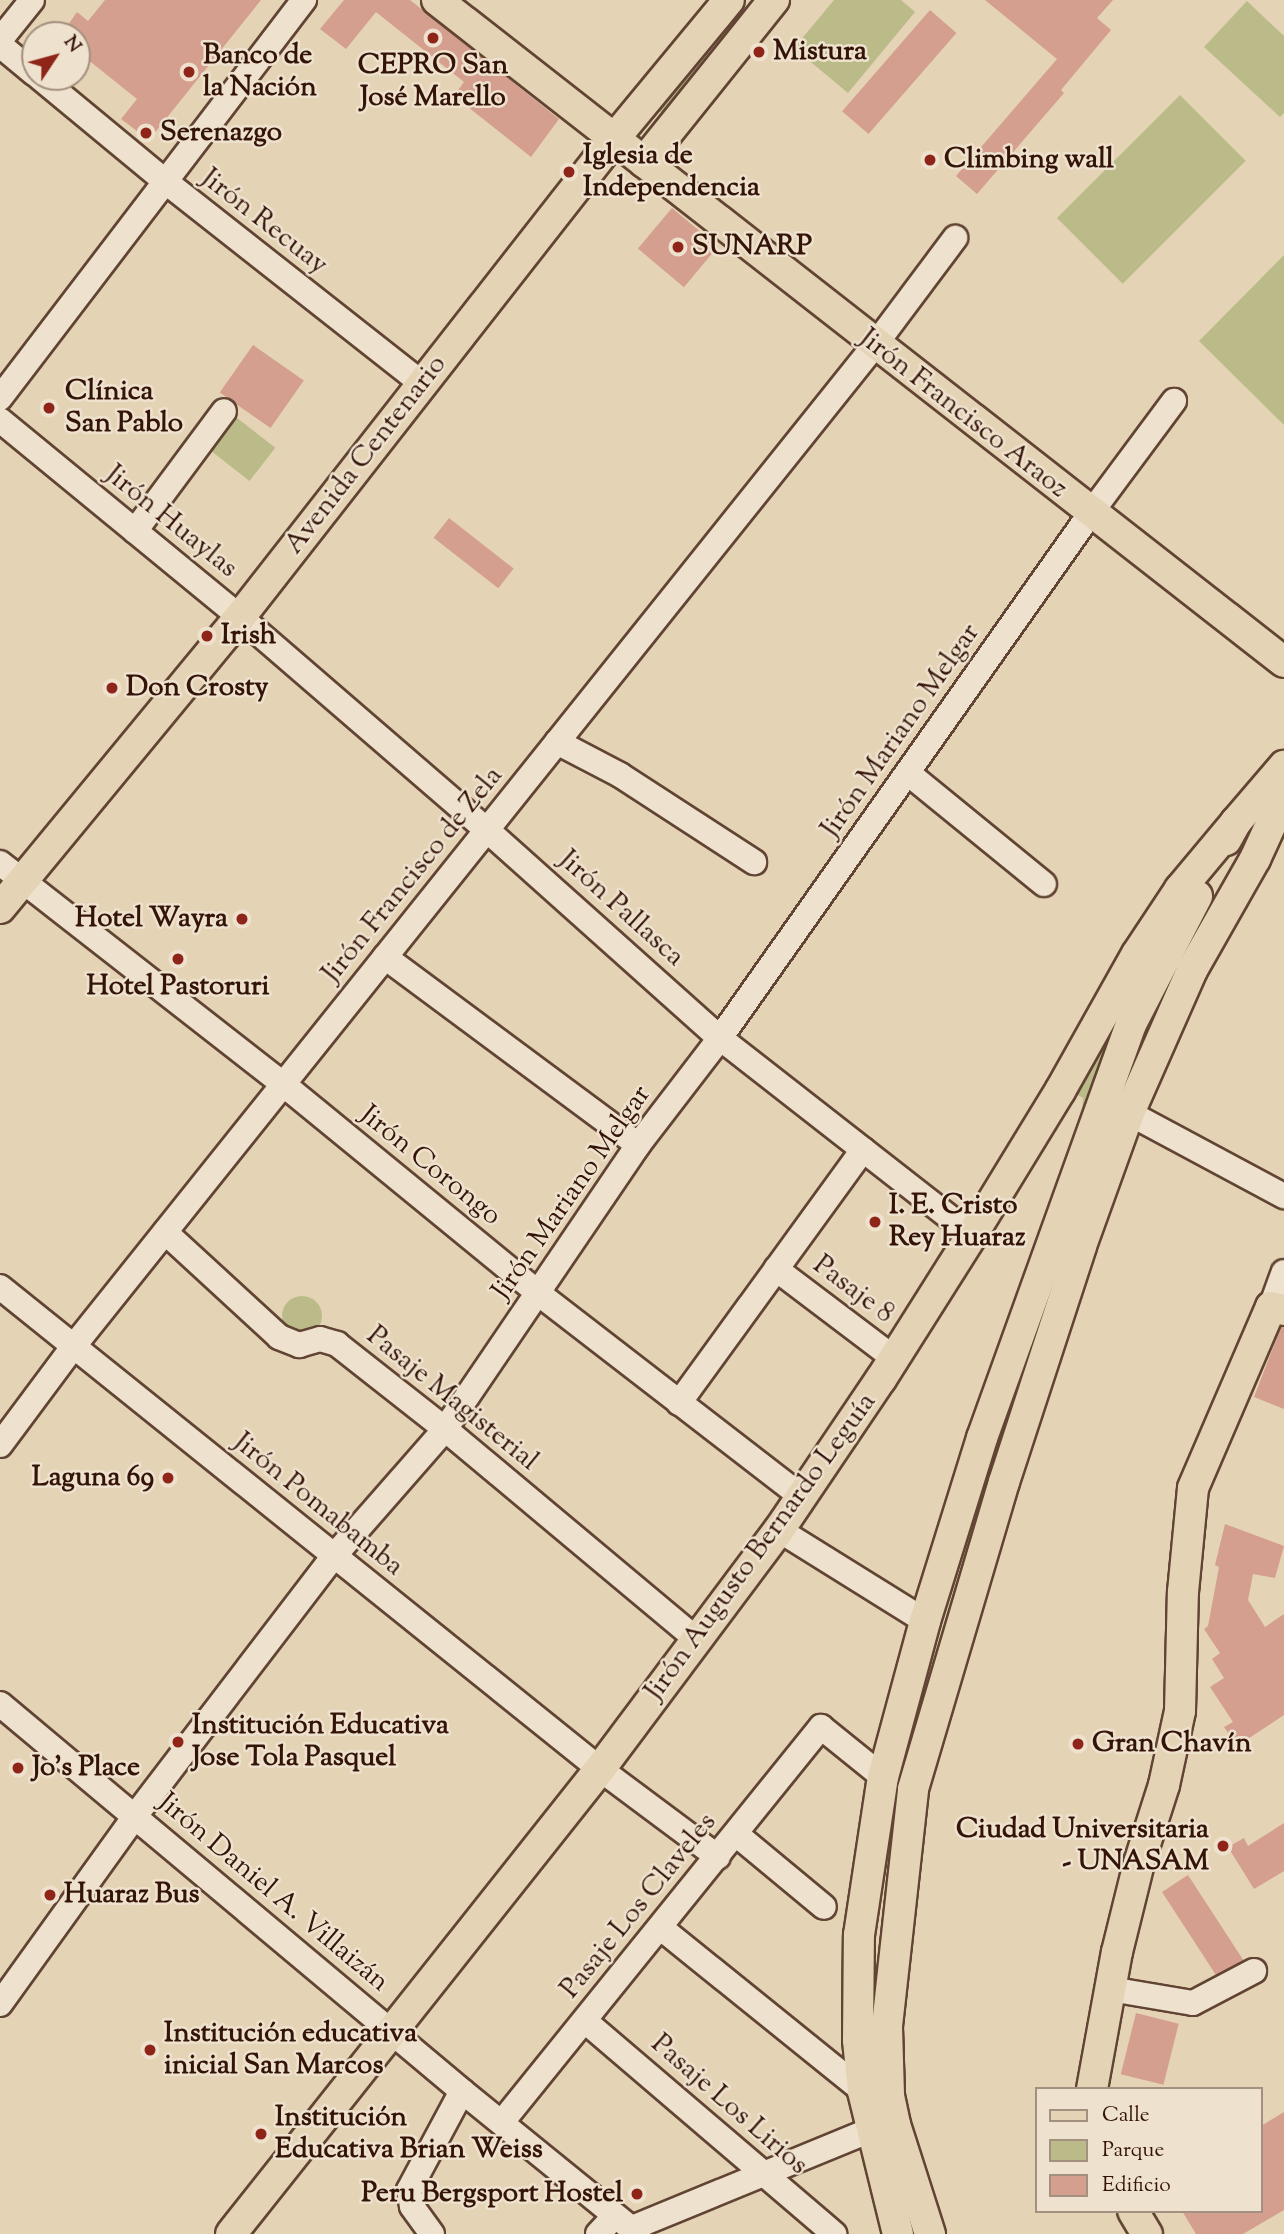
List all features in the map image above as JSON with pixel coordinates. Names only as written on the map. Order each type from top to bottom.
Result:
[{"type":"main road","name":"Jirón Francisco Araoz","points":[[437,0],[1284,663]]},
{"type":"main road","name":"Avenida Centenario","points":[[0,908],[11,872],[240,617],[614,139],[729,0]]},
{"type":"main road","points":[[643,162],[774,0]]},
{"type":"main road","points":[[930,2234],[884,2127],[858,2040],[859,1935],[883,1777],[925,1621],[982,1438],[1131,1024],[1236,822],[1284,766]]},
{"type":"main road","points":[[876,2093],[887,2026],[914,1783],[1004,1482],[1081,1247],[1129,1114],[1192,970],[1255,859],[1283,797]]},
{"type":"main road","name":"Jirón Augusto Bernardo Leguía","points":[[231,2234],[600,1769],[695,1638],[779,1530],[895,1359],[1060,1091],[1137,954],[1180,889],[1236,822]]},
{"type":"main road","points":[[1092,2087],[1110,1989],[1139,1863],[1164,1785],[1180,1711],[1183,1592],[1193,1488],[1278,1309]]},
{"type":"main road","points":[[884,2127],[880,2170],[898,2234]]},
{"type":"main road","points":[[1134,2213],[1147,2234]]},
{"type":"street","points":[[0,43],[32,0]]},
{"type":"street","points":[[0,398],[304,0]]},
{"type":"street","name":"Jirón Recuay","points":[[0,43],[21,61]]},
{"type":"street","name":"Jirón Recuay","points":[[56,91],[166,182],[423,384]]},
{"type":"street","name":"Jirón Francisco de Zela","points":[[0,1445],[73,1347],[875,345],[956,238]]},
{"type":"street","name":"Jirón Mariano Melgar","points":[[0,2004],[135,1816],[334,1556],[445,1429],[638,1145],[720,1038],[909,774],[1090,513],[1174,401]]},
{"type":"street","points":[[135,531],[224,411]]},
{"type":"street","name":"Jirón Huaylas","points":[[0,420],[240,617]]},
{"type":"street","name":"Jirón Pallasca","points":[[240,617],[487,830],[720,1038],[972,1235]]},
{"type":"street","points":[[557,741],[620,775],[754,862]]},
{"type":"street","points":[[909,774],[1044,884]]},
{"type":"street","name":"Jirón Corongo","points":[[11,872],[283,1084],[538,1293],[802,1497]]},
{"type":"street","points":[[385,957],[638,1145]]},
{"type":"street","points":[[1129,1114],[1284,1196]]},
{"type":"street","points":[[679,1403],[863,1150]]},
{"type":"street","name":"Pasaje Magisterial","points":[[165,1232],[279,1337],[299,1345],[320,1339],[337,1345],[445,1429],[695,1638]]},
{"type":"street","name":"Pasaje 8","points":[[776,1269],[895,1359]]},
{"type":"street","points":[[1278,1309],[1284,1272]]},
{"type":"street","name":"Jirón Pomabamba","points":[[0,1287],[600,1769],[718,1857]]},
{"type":"street","points":[[779,1530],[925,1621]]},
{"type":"street","name":"Jirón Daniel A. Villaizán","points":[[0,1704],[462,2091],[628,2226]]},
{"type":"street","name":"Pasaje Los Claveles","points":[[502,2122],[821,1727],[883,1777]]},
{"type":"street","points":[[736,1834],[824,1907]]},
{"type":"street","points":[[661,1928],[876,2093]]},
{"type":"street","points":[[1110,1989],[1193,2003],[1254,1970]]},
{"type":"street","name":"Pasaje Los Lirios","points":[[585,2021],[832,2234]]},
{"type":"street","points":[[432,2234],[412,2206],[409,2190],[462,2091]]},
{"type":"street","points":[[598,2234],[628,2226],[884,2127]]},
{"type":"green space","points":[[834,0],[901,0],[915,12],[848,93],[794,48]]},
{"type":"green space","points":[[1247,1],[1284,36],[1284,113],[1280,117],[1204,47]]},
{"type":"green space","points":[[701,47],[712,56],[664,115],[653,106]]},
{"type":"green space","points":[[1180,95],[1246,161],[1123,284],[1057,218]]},
{"type":"green space","points":[[1284,255],[1284,425],[1199,341]]},
{"type":"green space","points":[[232,414],[275,448],[249,481],[206,447]]},
{"type":"green space","points":[[1127,993],[1094,1115],[1082,1112],[1083,1098],[1076,1094]]},
{"type":"green space","points":[[302,1296],[310,1297],[316,1302],[321,1308],[321,1324],[316,1330],[310,1335],[302,1336],[294,1335],[288,1330],[283,1324],[282,1316],[283,1308],[288,1302],[294,1297]]},
{"type":"building","points":[[105,0],[261,0],[149,140],[121,119],[137,99],[91,62],[91,21],[88,21]]},
{"type":"building","points":[[344,0],[410,0],[559,119],[531,157],[454,96],[464,82],[376,12],[346,49],[320,29]]},
{"type":"building","points":[[985,0],[1113,0],[1097,18],[1111,30],[1061,90],[1064,93],[977,194],[956,176],[1057,59]]},
{"type":"building","points":[[930,10],[956,33],[869,134],[842,111]]},
{"type":"building","points":[[77,12],[88,21],[71,21]]},
{"type":"building","name":"SUNARP","points":[[672,208],[718,247],[684,287],[638,249]]},
{"type":"building","points":[[253,345],[304,381],[271,428],[220,393]]},
{"type":"building","points":[[449,518],[514,568],[498,588],[434,538]]},
{"type":"building","points":[[1281,1327],[1284,1327],[1284,1409],[1254,1397]]},
{"type":"building","points":[[1225,1524],[1284,1546],[1275,1578],[1253,1574],[1248,1600],[1265,1627],[1284,1614],[1284,1715],[1237,1746],[1224,1727],[1233,1722],[1210,1687],[1224,1678],[1212,1659],[1220,1653],[1204,1629],[1208,1626],[1219,1567],[1215,1565]]},
{"type":"building","points":[[1284,1823],[1284,1871],[1254,1889],[1228,1847],[1244,1838],[1248,1846]]},
{"type":"building","points":[[1188,1875],[1244,1961],[1218,1977],[1162,1892]]},
{"type":"building","points":[[1136,2013],[1179,2024],[1163,2085],[1121,2074]]},
{"type":"building","points":[[1284,2112],[1284,2210],[1243,2234],[1196,2234],[1183,2213],[1263,2213],[1263,2125]]},
{"type":"place","name":"CEPRO San José Marello","points":[[433,38]]},
{"type":"place","name":"Mistura","points":[[759,52]]},
{"type":"place","name":"Banco de la Nación","points":[[189,72]]},
{"type":"place","name":"Serenazgo","points":[[146,133]]},
{"type":"place","name":"Climbing wall","points":[[930,160]]},
{"type":"place","name":"Iglesia de Independencia","points":[[569,172]]},
{"type":"place","name":"SUNARP","points":[[678,247]]},
{"type":"place","name":"Clínica San Pablo","points":[[49,408]]},
{"type":"place","name":"Irish","points":[[207,636]]},
{"type":"place","name":"Don Crosty","points":[[112,688]]},
{"type":"place","name":"Hotel Wayra","points":[[242,919]]},
{"type":"place","name":"Hotel Pastoruri","points":[[178,959]]},
{"type":"place","name":"I. E. Cristo Rey Huaraz","points":[[875,1222]]},
{"type":"place","name":"Laguna 69","points":[[168,1478]]},
{"type":"place","name":"Institución Educativa Jose Tola Pasquel","points":[[178,1742]]},
{"type":"place","name":"Gran Chavín","points":[[1078,1744]]},
{"type":"place","name":"Jo's Place","points":[[18,1768]]},
{"type":"place","name":"Ciudad Universitaria - UNASAM","points":[[1223,1846]]},
{"type":"place","name":"Huaraz Bus","points":[[50,1895]]},
{"type":"place","name":"Institución educativa inicial San Marcos","points":[[150,2050]]},
{"type":"place","name":"Institución Educativa Brian Weiss","points":[[261,2134]]},
{"type":"place","name":"Peru Bergsport Hostel","points":[[637,2194]]}]
